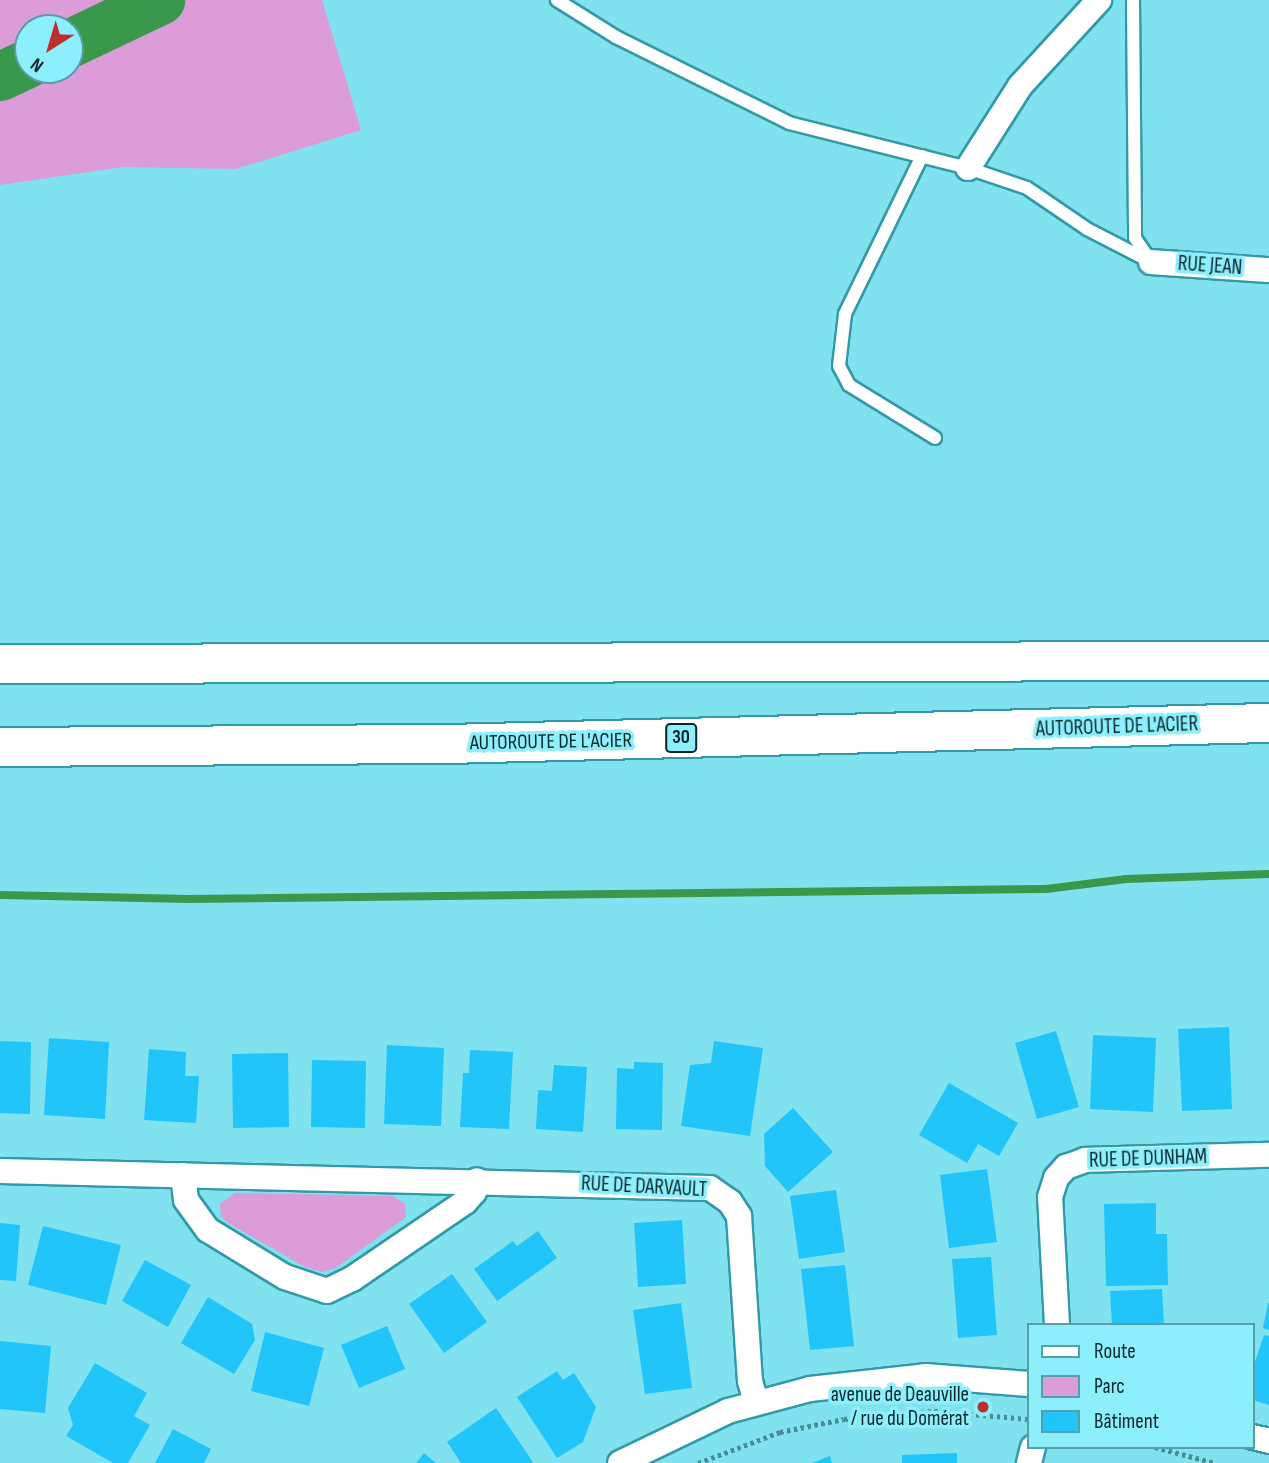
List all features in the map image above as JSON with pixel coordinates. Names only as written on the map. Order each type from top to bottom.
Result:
[{"type":"highway","points":[[0,664],[1269,660]]},
{"type":"highway","name":"AUTOROUTE DE L'ACIER","points":[[0,747],[421,745],[1269,723]]},
{"type":"street","points":[[968,168],[1020,86],[1099,0]]},
{"type":"street","name":"RUE JEAN","points":[[1151,262],[1269,270]]},
{"type":"street","name":"RUE DE DUNHAM","points":[[1057,1323],[1050,1197],[1056,1178],[1066,1167],[1096,1160],[1269,1155]]},
{"type":"street","name":"RUE DE DARVAULT","points":[[0,1171],[702,1187],[724,1197],[739,1216],[750,1381],[756,1402]]},
{"type":"street","points":[[183,1175],[186,1200],[208,1230],[293,1282],[327,1291],[352,1279],[465,1202],[477,1180]]},
{"type":"street","points":[[620,1463],[689,1428],[756,1402],[841,1384],[911,1377],[1028,1384]]},
{"type":"lane","points":[[557,0],[616,37],[789,122],[968,168],[1027,188],[1087,229],[1151,262]]},
{"type":"lane","points":[[1133,0],[1135,238],[1151,262]]},
{"type":"lane","points":[[922,156],[845,314],[839,366],[849,384],[935,438]]},
{"type":"path","points":[[698,1463],[780,1432],[844,1419],[934,1411],[1028,1419]]},
{"type":"path","points":[[1162,1449],[1215,1463]]},
{"type":"green space","points":[[0,0],[322,0],[361,130],[236,169],[123,167],[0,185]]},
{"type":"green space","points":[[235,1193],[393,1196],[405,1204],[406,1217],[337,1267],[323,1272],[305,1267],[228,1223],[221,1216],[220,1204]]},
{"type":"building","points":[[1229,1027],[1232,1109],[1182,1111],[1178,1029]]},
{"type":"building","points":[[1056,1031],[1079,1107],[1037,1119],[1015,1043]]},
{"type":"building","points":[[1093,1035],[1156,1038],[1153,1112],[1090,1109]]},
{"type":"building","points":[[49,1038],[109,1042],[105,1119],[44,1115]]},
{"type":"building","points":[[0,1041],[31,1042],[30,1114],[0,1113]]},
{"type":"building","points":[[714,1041],[763,1048],[750,1136],[681,1126],[690,1065],[711,1063]]},
{"type":"building","points":[[387,1045],[444,1048],[441,1126],[384,1124]]},
{"type":"building","points":[[149,1049],[186,1052],[185,1076],[199,1076],[196,1123],[144,1120]]},
{"type":"building","points":[[470,1050],[513,1052],[509,1129],[460,1127],[463,1073],[469,1073]]},
{"type":"building","points":[[288,1053],[289,1127],[233,1128],[232,1054]]},
{"type":"building","points":[[312,1060],[366,1061],[365,1128],[311,1127]]},
{"type":"building","points":[[634,1062],[663,1063],[662,1130],[616,1129],[617,1068],[634,1069]]},
{"type":"building","points":[[554,1065],[587,1067],[583,1132],[536,1129],[538,1090],[552,1091]]},
{"type":"building","points":[[949,1083],[1018,1123],[999,1156],[978,1144],[967,1163],[919,1135]]},
{"type":"building","points":[[793,1108],[833,1152],[788,1192],[765,1166],[764,1134]]},
{"type":"building","points":[[987,1169],[997,1242],[949,1248],[940,1175]]},
{"type":"building","points":[[836,1190],[845,1252],[799,1259],[790,1196]]},
{"type":"building","points":[[1156,1203],[1156,1234],[1167,1234],[1168,1285],[1106,1286],[1104,1204]]},
{"type":"building","points":[[682,1220],[686,1284],[638,1287],[634,1223]]},
{"type":"building","points":[[0,1223],[20,1225],[16,1281],[0,1280]]},
{"type":"building","points":[[43,1226],[121,1245],[106,1305],[28,1285]]},
{"type":"building","points":[[538,1231],[557,1258],[497,1301],[474,1269],[513,1241],[517,1246]]},
{"type":"building","points":[[991,1257],[997,1335],[958,1338],[952,1259]]},
{"type":"building","points":[[145,1260],[191,1285],[168,1327],[122,1301]]},
{"type":"building","points":[[845,1265],[854,1346],[810,1350],[801,1269]]},
{"type":"building","points":[[452,1274],[487,1322],[444,1353],[409,1304]]},
{"type":"building","points":[[1162,1289],[1164,1323],[1112,1323],[1110,1291]]},
{"type":"building","points":[[208,1297],[252,1324],[255,1340],[234,1374],[181,1343]]},
{"type":"building","points":[[681,1303],[692,1388],[645,1394],[633,1310]]},
{"type":"building","points":[[1269,1303],[1269,1330],[1263,1328]]},
{"type":"building","points":[[387,1326],[405,1369],[359,1388],[341,1345]]},
{"type":"building","points":[[265,1332],[324,1348],[309,1406],[251,1391]]},
{"type":"building","points":[[1264,1335],[1269,1336],[1269,1405],[1255,1401],[1255,1362]]},
{"type":"building","points":[[0,1341],[51,1346],[45,1413],[0,1409]]},
{"type":"building","points":[[95,1363],[147,1393],[134,1416],[150,1425],[128,1463],[113,1463],[66,1436],[73,1425],[68,1408]]},
{"type":"building","points":[[557,1371],[563,1380],[574,1373],[596,1407],[583,1442],[557,1458],[517,1397]]},
{"type":"building","points":[[496,1408],[533,1462],[461,1463],[447,1442]]},
{"type":"building","points":[[173,1429],[211,1449],[204,1463],[155,1463]]},
{"type":"building","points":[[424,1453],[436,1463],[416,1463]]},
{"type":"building","points":[[957,1453],[957,1463],[902,1463],[902,1455]]},
{"type":"building","points":[[830,1456],[832,1463],[812,1463]]},
{"type":"waterway","points":[[84,36],[160,0]]},
{"type":"waterway","points":[[0,76],[14,70]]},
{"type":"waterway","points":[[0,895],[189,899],[1046,889],[1126,879],[1269,874]]},
{"type":"place","name":"avenue de Deauville / rue du Domérat","points":[[983,1407]]}]
